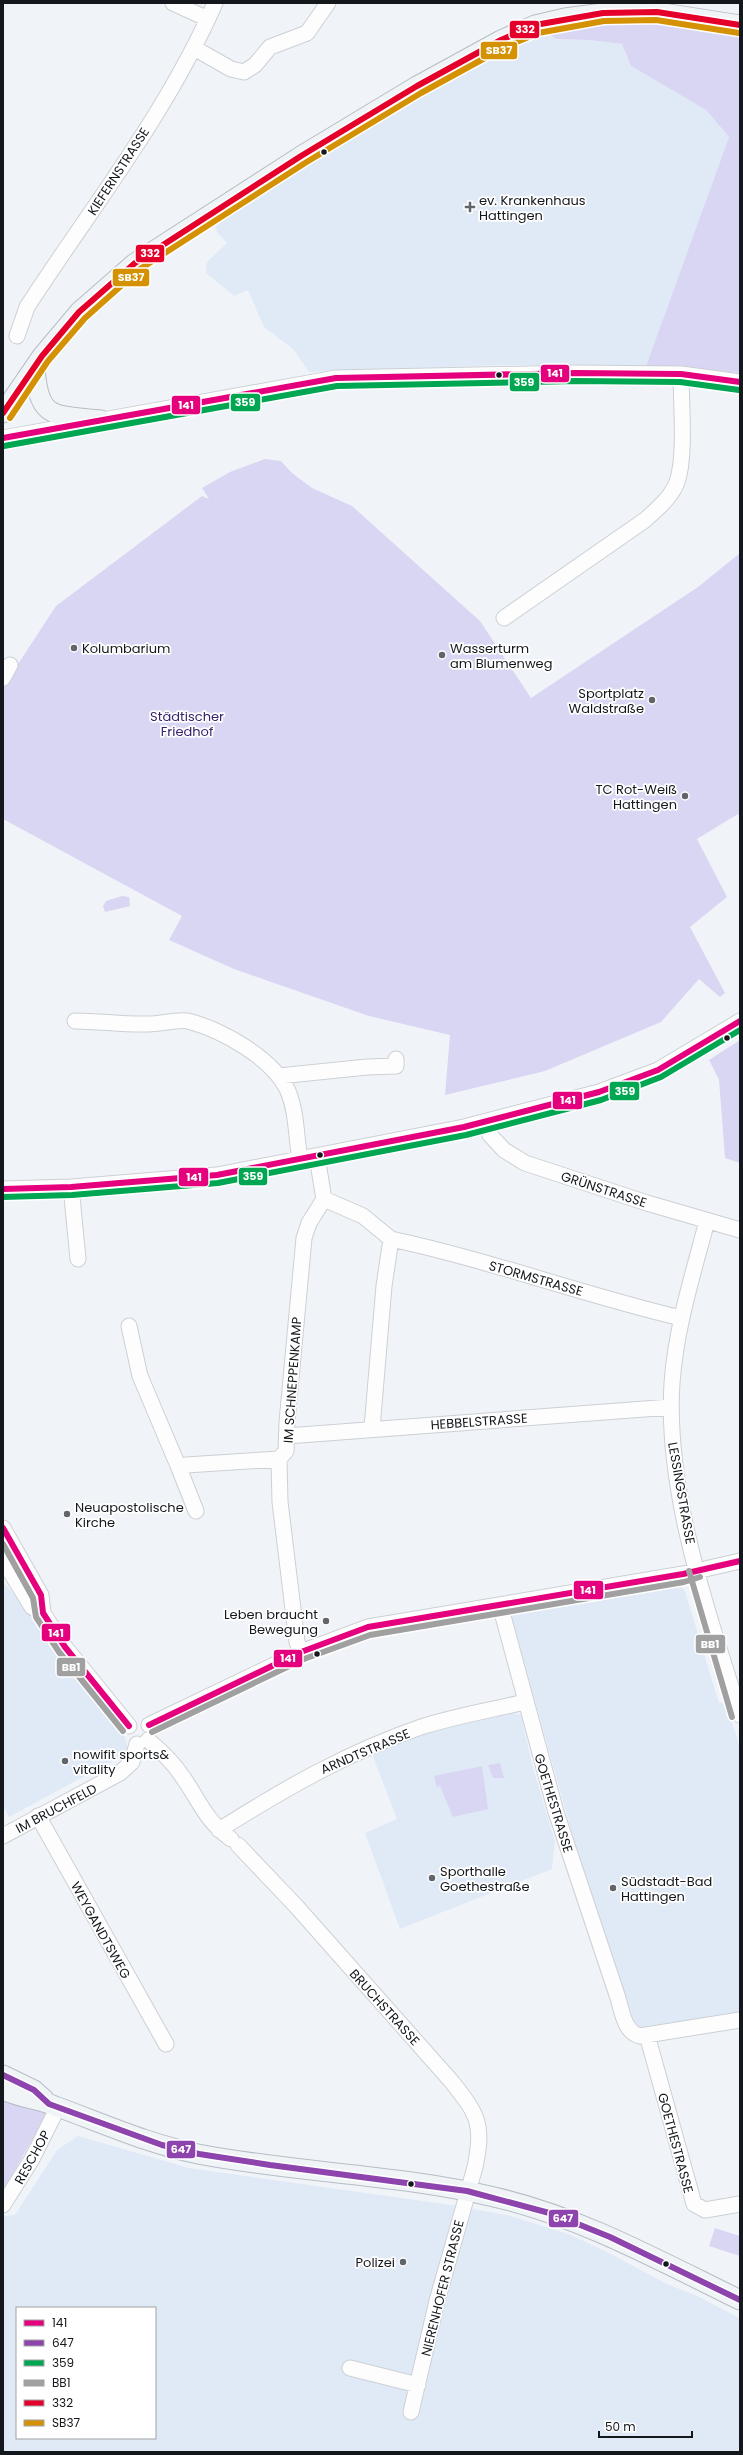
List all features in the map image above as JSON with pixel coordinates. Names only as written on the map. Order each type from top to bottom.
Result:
[{"type":"main road","points":[[3,413],[35,366],[79,312],[135,263],[301,156],[429,80],[501,40],[535,25],[585,15],[660,7],[740,25]]},
{"type":"main road","points":[[35,366],[38,397],[48,410],[70,417],[101,420]]},
{"type":"main road","points":[[3,2075],[34,2090],[53,2105]]},
{"type":"main road","points":[[3,2090],[19,2097],[53,2105],[151,2142],[199,2154],[467,2191],[510,2201],[585,2226],[740,2300]]},
{"type":"street","points":[[173,3],[208,19]]},
{"type":"street","name":"KIEFERNSTRASSE","points":[[17,336],[27,307],[134,149],[194,48],[215,3]]},
{"type":"street","points":[[194,48],[231,69],[244,72],[255,65],[270,48],[307,33],[328,3]]},
{"type":"street","points":[[3,438],[336,378],[550,373],[681,374],[740,382]]},
{"type":"street","points":[[504,618],[645,520],[665,502],[677,482],[680,459],[681,374]]},
{"type":"street","points":[[75,1021],[147,1024],[186,1020],[223,1035],[259,1057],[279,1076],[292,1103],[300,1160]]},
{"type":"street","points":[[3,1189],[71,1187],[199,1177],[317,1157],[487,1122],[599,1092],[658,1070],[740,1021]]},
{"type":"street","points":[[279,1076],[367,1067],[396,1066],[396,1059]]},
{"type":"street","name":"GRÜNSTRASSE","points":[[487,1122],[490,1135],[504,1150],[525,1163],[592,1186],[740,1230]]},
{"type":"street","points":[[317,1157],[324,1199],[363,1216],[390,1240],[384,1286],[372,1428]]},
{"type":"street","points":[[71,1187],[78,1259]]},
{"type":"street","name":"IM SCHNEPPENKAMP","points":[[301,1652],[298,1642],[280,1502],[279,1459],[286,1451],[288,1436],[302,1253],[309,1223],[324,1199]]},
{"type":"street","name":"LESSINGSTRASSE","points":[[707,1221],[681,1318],[674,1362],[672,1407],[674,1457],[697,1569],[740,1715]]},
{"type":"street","name":"STORMSTRASSE","points":[[390,1240],[513,1271],[625,1304],[681,1318]]},
{"type":"street","points":[[129,1326],[140,1376],[196,1511]]},
{"type":"street","name":"HEBBELSTRASSE","points":[[288,1436],[372,1428],[672,1407]]},
{"type":"street","points":[[179,1468],[186,1465],[279,1459]]},
{"type":"street","points":[[3,1528],[41,1595],[43,1613],[65,1647],[129,1726],[138,1720],[145,1722],[144,1736]]},
{"type":"street","points":[[3,1560],[9,1577],[32,1607],[43,1613]]},
{"type":"street","points":[[144,1736],[301,1652],[368,1627],[683,1574],[697,1569],[740,1561]]},
{"type":"street","name":"GOETHESTRASSE","points":[[500,1605],[556,1812],[626,2025],[631,2032],[640,2036],[740,2020]]},
{"type":"street","name":"ARNDTSTRASSE","points":[[229,1838],[312,1773],[351,1755],[431,1724],[525,1702]]},
{"type":"street","name":"IM BRUCHFELD","points":[[3,1836],[120,1773],[132,1762],[144,1736]]},
{"type":"street","name":"BRUCHSTRASSE","points":[[144,1736],[160,1750],[182,1775],[212,1824],[229,1838],[296,1906],[452,2082],[473,2109],[479,2132],[479,2146],[467,2191]]},
{"type":"street","name":"WEYGANDTSWEG","points":[[38,1816],[166,2044]]},
{"type":"street","name":"GOETHESTRASSE","points":[[647,2035],[694,2204],[705,2210],[740,2204]]},
{"type":"street","name":"RESCHOP","points":[[3,2205],[32,2159],[53,2105]]},
{"type":"street","name":"NIERENHOFER STRASSE","points":[[411,2412],[467,2191]]},
{"type":"street","points":[[350,2368],[418,2385]]},
{"type":"shaded area","name":"ev. Krankenhaus Hattingen","points":[[544,30],[556,39],[589,40],[622,44],[631,66],[706,110],[729,137],[646,366],[500,365],[309,372],[293,349],[264,327],[248,290],[234,296],[206,273],[207,262],[227,243],[217,232],[214,221],[445,76]]},
{"type":"shaded area","points":[[3,1581],[123,1731],[129,1752],[9,1817],[3,1806]]},
{"type":"shaded area","points":[[679,1585],[685,1591],[719,1703],[726,1703],[740,1748],[740,2012],[637,2030],[573,1837],[511,1615]]},
{"type":"shaded area","points":[[509,1712],[521,1715],[532,1764],[555,1842],[552,1869],[400,1929],[365,1833],[397,1819],[370,1749],[421,1731]]},
{"type":"shaded area","points":[[78,2136],[189,2168],[451,2205],[511,2216],[571,2235],[609,2253],[667,2284],[697,2296],[740,2318],[740,2452],[3,2452],[3,2216],[15,2215],[57,2150]]},
{"type":"green space","points":[[642,17],[740,32],[740,373],[646,366],[729,137],[706,110],[631,66],[622,44],[589,40],[556,39],[544,30]]},
{"type":"green space","name":"Städtischer Friedhof","points":[[265,459],[281,461],[292,473],[312,488],[352,506],[480,621],[531,698],[698,587],[740,553],[740,818],[738,814],[697,839],[727,897],[690,927],[725,993],[720,997],[699,979],[661,1022],[545,1071],[445,1095],[450,1035],[369,1016],[234,969],[169,940],[182,916],[3,819],[3,687],[56,606],[202,496],[209,499],[202,488],[230,472]]},
{"type":"green space","points":[[122,896],[129,897],[130,906],[105,912],[103,906],[106,901]]},
{"type":"green space","points":[[740,1040],[740,1163],[725,1158],[719,1080],[709,1060]]},
{"type":"green space","points":[[500,1763],[504,1778],[493,1778],[488,1765]]},
{"type":"green space","points":[[482,1766],[488,1809],[453,1817],[440,1786],[437,1787],[434,1776]]},
{"type":"green space","points":[[3,2098],[47,2114],[3,2191]]},
{"type":"green space","points":[[715,2228],[740,2236],[740,2256],[709,2246]]},
{"type":"transit line","name":"332","points":[[3,413],[42,356],[79,312],[135,263],[301,156],[417,86],[501,40],[535,25],[603,13],[657,12],[740,25]]},
{"type":"transit line","name":"SB37","points":[[10,418],[48,361],[85,318],[140,269],[305,163],[421,93],[505,47],[538,33],[604,21],[656,20],[739,33]]},
{"type":"transit line","name":"141","points":[[3,438],[336,378],[576,373],[681,374],[740,382]]},
{"type":"transit line","name":"359","points":[[4,446],[337,386],[576,381],[680,382],[739,390]]},
{"type":"transit line","name":"141","points":[[3,1189],[71,1187],[217,1175],[464,1127],[599,1092],[658,1070],[740,1021]]},
{"type":"transit line","name":"359","points":[[3,1197],[72,1195],[218,1183],[466,1135],[601,1100],[661,1077],[740,1030]]},
{"type":"transit line","name":"141","points":[[3,1528],[41,1595],[43,1613],[65,1647],[129,1726]]},
{"type":"transit line","name":"BB1","points":[[3,1544],[33,1598],[36,1617],[59,1652],[123,1731]]},
{"type":"transit line","name":"141","points":[[149,1725],[301,1652],[368,1627],[683,1574],[740,1561]]},
{"type":"transit line","name":"BB1","points":[[689,1571],[732,1717]]},
{"type":"transit line","name":"BB1","points":[[152,1732],[304,1659],[370,1635],[684,1582],[700,1577]]},
{"type":"transit line","name":"647","points":[[3,2075],[34,2090],[49,2104],[162,2145],[199,2154],[270,2165],[467,2191],[553,2214],[610,2237],[740,2300]]},
{"type":"place","name":"ev. Krankenhaus Hattingen","points":[[470,207]]},
{"type":"place","name":"Kolumbarium","points":[[74,648]]},
{"type":"place","name":"Wasserturm am Blumenweg","points":[[442,655]]},
{"type":"place","name":"Sportplatz Waldstraße","points":[[652,700]]},
{"type":"place","name":"TC Rot-Weiß Hattingen","points":[[685,796]]},
{"type":"place","name":"Neuapostolische Kirche","points":[[67,1514]]},
{"type":"place","name":"Leben braucht Bewegung","points":[[326,1621]]},
{"type":"place","name":"nowifit sports& vitality","points":[[65,1761]]},
{"type":"place","name":"Sporthalle Goethestraße","points":[[432,1878]]},
{"type":"place","name":"Südstadt-Bad Hattingen","points":[[613,1888]]},
{"type":"place","name":"Polizei","points":[[403,2262]]}]
